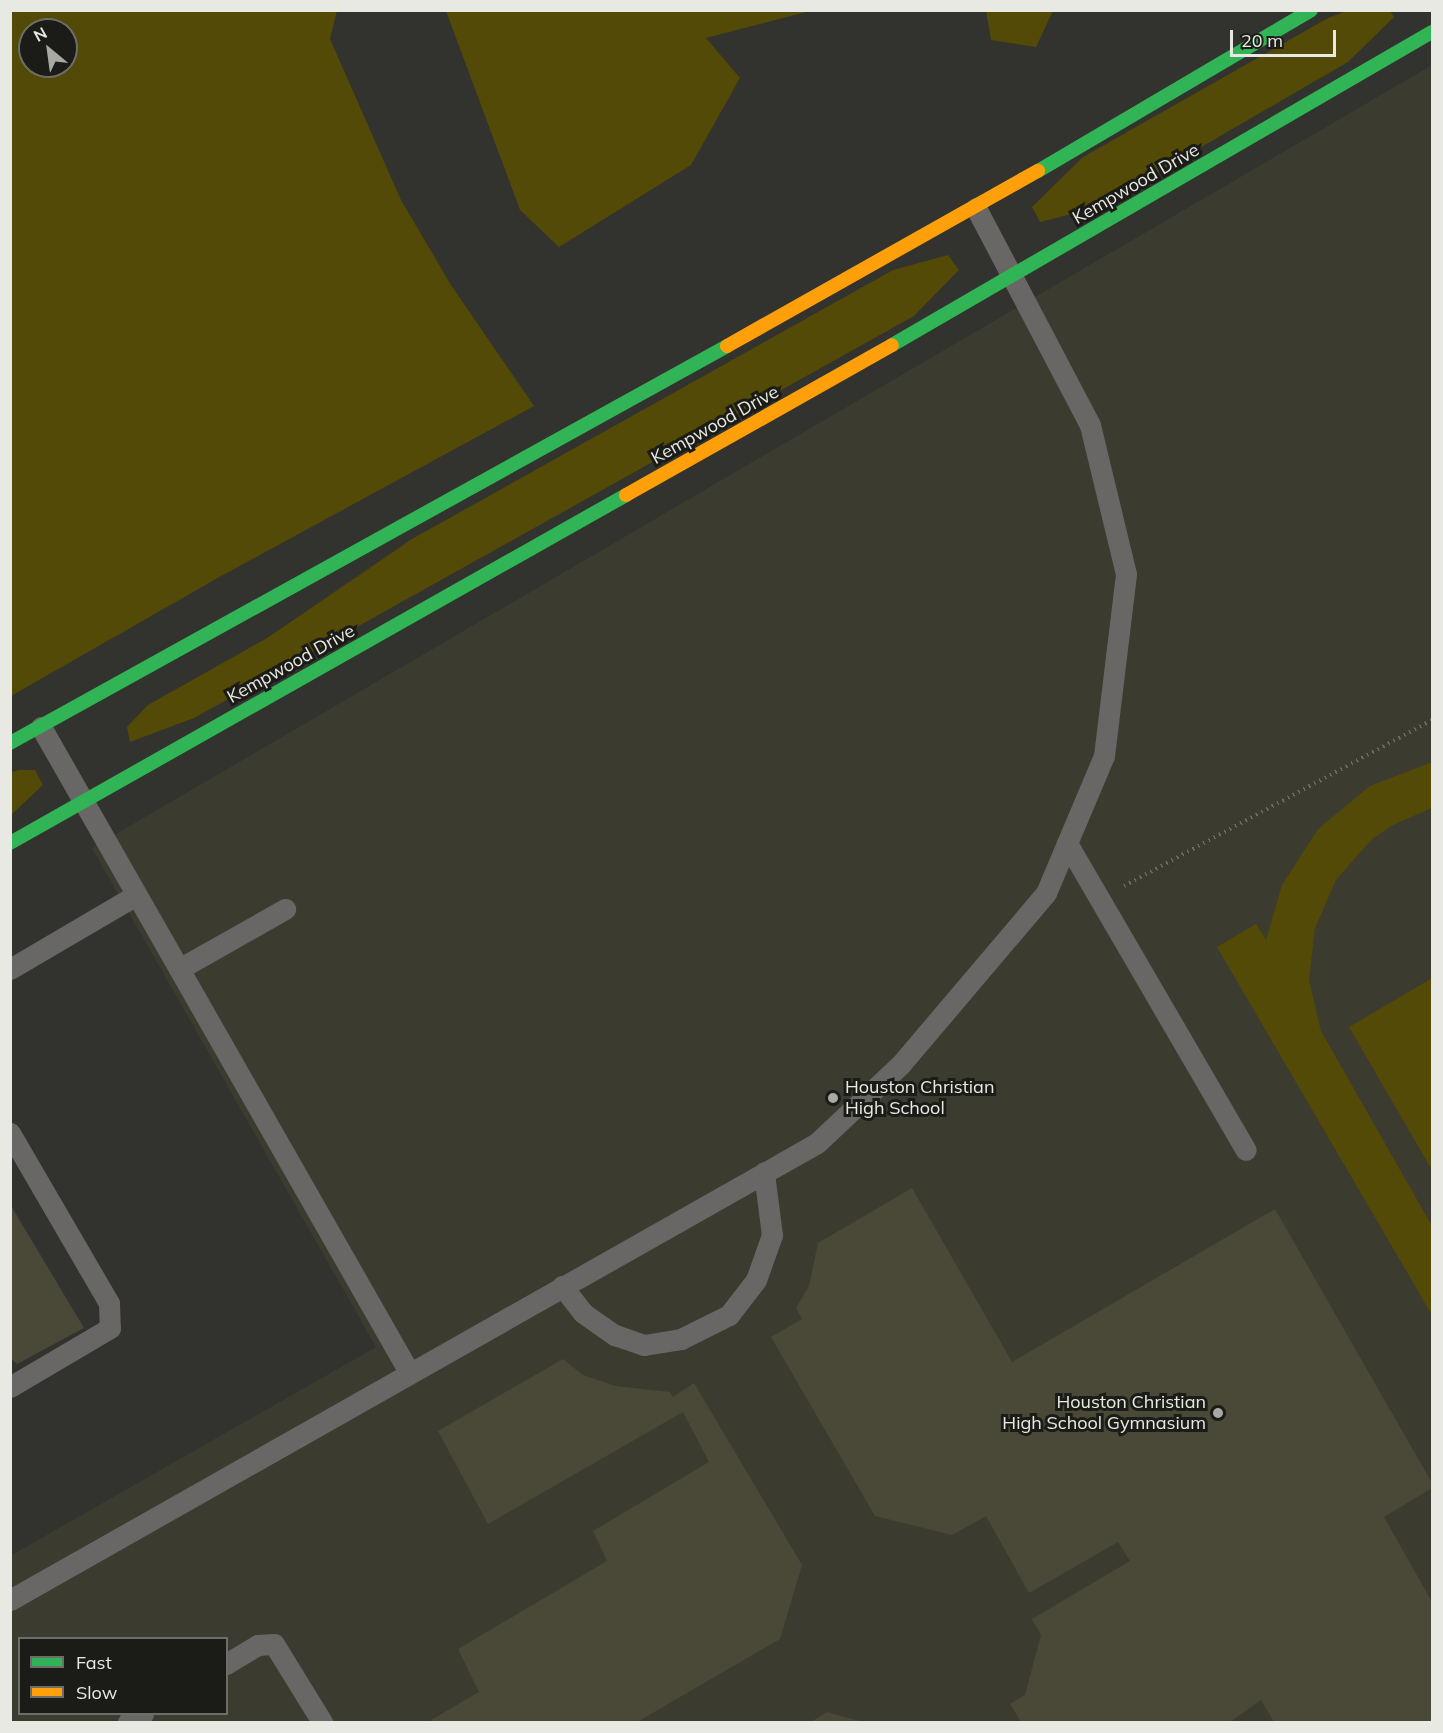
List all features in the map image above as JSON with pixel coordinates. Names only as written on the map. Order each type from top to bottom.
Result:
[{"type":"main road","points":[[10,744],[976,208],[1311,10]]},
{"type":"main road","name":"Kempwood Drive","points":[[10,843],[1013,277],[1432,32]]},
{"type":"lane","points":[[10,1600],[817,1143],[901,1064],[1046,893],[1104,756],[1126,574],[1090,425],[976,208]]},
{"type":"lane","points":[[42,727],[409,1372]]},
{"type":"lane","points":[[1067,843],[1246,1150]]},
{"type":"lane","points":[[10,969],[136,895]]},
{"type":"lane","points":[[179,969],[285,909]]},
{"type":"lane","points":[[10,1133],[109,1303],[110,1328],[10,1387]]},
{"type":"lane","points":[[562,1286],[583,1312],[615,1335],[644,1345],[681,1339],[729,1315],[756,1280],[772,1235],[764,1173]]},
{"type":"lane","points":[[228,1663],[258,1645],[274,1644],[284,1654],[322,1722]]},
{"type":"path","points":[[1100,899],[1432,720]]},
{"type":"shaded area","points":[[11,10],[337,11],[330,39],[401,200],[451,285],[534,406],[223,575],[11,696]]},
{"type":"shaded area","points":[[446,10],[810,11],[706,38],[740,78],[691,165],[559,247],[520,210]]},
{"type":"shaded area","points":[[986,10],[1053,11],[1036,47],[991,40]]},
{"type":"shaded area","points":[[1349,10],[1390,11],[1394,17],[1348,62],[1096,208],[1040,222],[1032,207],[1083,157],[1328,18]]},
{"type":"shaded area","name":"Houston Christian High School","points":[[1432,65],[1432,1722],[11,1722],[10,1556],[376,1347],[92,848]]},
{"type":"shaded area","points":[[948,255],[959,270],[914,316],[194,718],[130,742],[127,727],[148,705],[267,638],[412,539],[893,270]]},
{"type":"shaded area","points":[[1432,762],[1432,808],[1393,825],[1371,840],[1336,880],[1315,928],[1309,980],[1321,1031],[1432,1226],[1432,1315],[1217,947],[1256,924],[1266,940],[1282,885],[1318,829],[1370,786]]},
{"type":"shaded area","points":[[35,770],[43,785],[11,815],[11,772]]},
{"type":"shaded area","points":[[1432,978],[1432,1170],[1349,1027]]},
{"type":"building","points":[[912,1188],[1012,1362],[1275,1209],[1432,1483],[1432,1488],[1384,1517],[1432,1602],[1432,1722],[1274,1722],[1261,1700],[1230,1722],[1021,1722],[1010,1704],[1025,1695],[1041,1635],[1032,1619],[1130,1561],[1118,1542],[1029,1593],[986,1516],[952,1535],[875,1516],[771,1337],[802,1319],[796,1308],[809,1286],[818,1243]]},
{"type":"building","points":[[10,1204],[84,1328],[17,1364],[10,1358]]},
{"type":"building","points":[[563,1359],[583,1375],[615,1386],[670,1392],[673,1397],[694,1383],[802,1565],[780,1639],[637,1722],[432,1722],[431,1720],[479,1692],[458,1649],[607,1561],[593,1531],[709,1462],[683,1412],[488,1524],[438,1431]]},
{"type":"building","points":[[827,1712],[863,1722],[811,1722]]},
{"type":"traffic: fast","points":[[1038,171],[1311,10]]},
{"type":"traffic: fast","points":[[892,345],[1432,32]]},
{"type":"traffic: fast","points":[[10,743],[727,346]]},
{"type":"traffic: fast","points":[[10,843],[626,495]]},
{"type":"traffic: slow","points":[[727,346],[1038,171]]},
{"type":"traffic: slow","points":[[626,495],[892,345]]},
{"type":"place","name":"Houston Christian High School","points":[[833,1098]]},
{"type":"place","name":"Houston Christian High School Gymnasium","points":[[1218,1413]]}]
